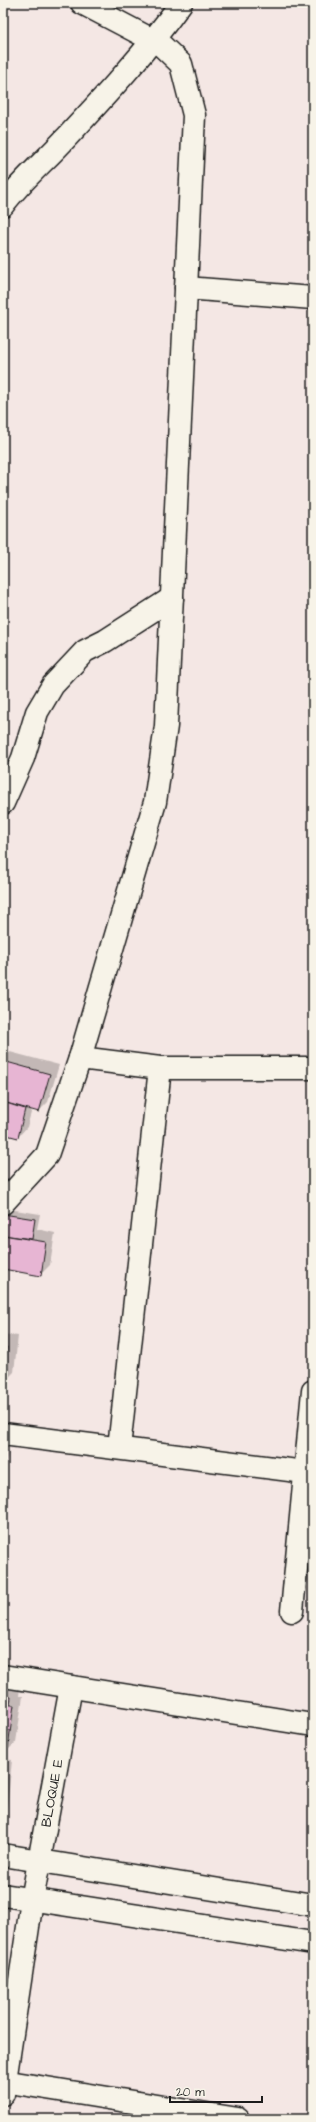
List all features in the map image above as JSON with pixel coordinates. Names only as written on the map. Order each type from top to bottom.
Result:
[{"type":"street","points":[[3,1203],[47,1155],[80,1058],[155,802],[166,726],[194,114],[181,64],[160,44],[82,3]]},
{"type":"street","points":[[3,205],[16,188],[65,139],[152,40],[181,3]]},
{"type":"street","points":[[186,288],[313,298]]},
{"type":"street","points":[[3,803],[23,758],[37,712],[53,685],[85,651],[172,598]]},
{"type":"street","points":[[80,1058],[160,1068],[313,1068]]},
{"type":"street","points":[[119,1448],[160,1068]]},
{"type":"street","points":[[292,1611],[309,1472],[313,1391]]},
{"type":"street","points":[[3,1434],[309,1472]]},
{"type":"street","points":[[3,1676],[313,1725]]},
{"type":"street","name":"BLOQUE E","points":[[4,2085],[32,1900],[71,1686]]},
{"type":"street","points":[[3,1856],[313,1905]]},
{"type":"street","points":[[3,1895],[313,1943]]},
{"type":"street","points":[[4,2085],[238,2119]]},
{"type":"building","points":[[3,1061],[50,1074],[39,1112],[3,1102]]},
{"type":"building","points":[[3,1102],[25,1109],[18,1138],[3,1134]]},
{"type":"building","points":[[3,1214],[35,1219],[32,1239],[3,1235]]},
{"type":"building","points":[[3,1235],[46,1242],[41,1276],[3,1269]]},
{"type":"building","points":[[3,1347],[7,1347],[3,1383]]},
{"type":"building","points":[[3,1696],[11,1697],[10,1705],[14,1705],[7,1753],[3,1752]]}]
